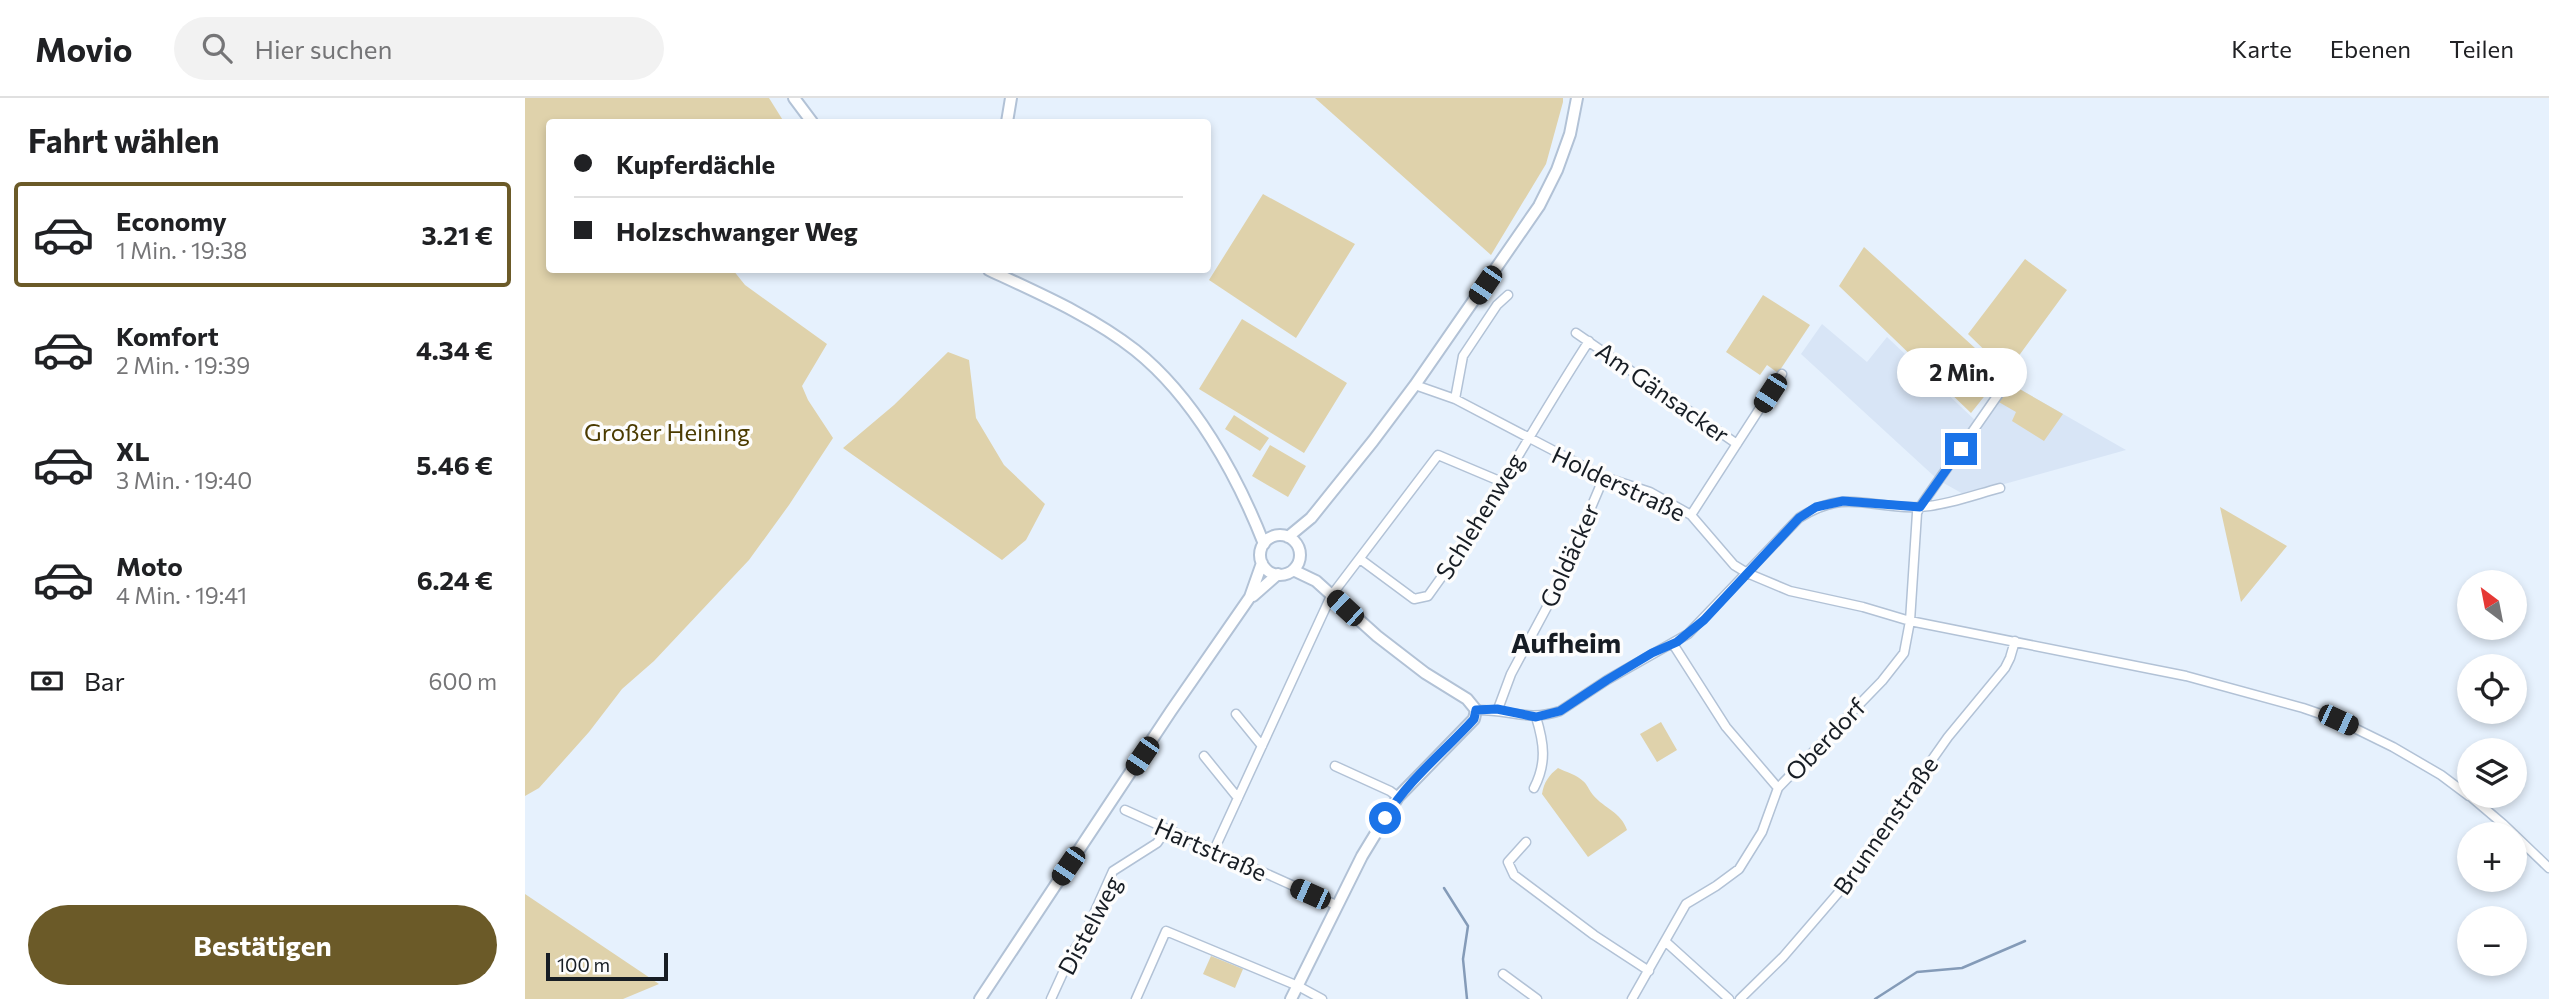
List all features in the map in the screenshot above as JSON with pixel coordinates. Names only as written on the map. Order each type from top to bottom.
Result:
[{"type":"main road","points":[[794,98],[810,119]]},
{"type":"main road","points":[[1008,119],[1011,98]]},
{"type":"main road","points":[[1288,537],[1311,518],[1415,385],[1539,206],[1557,170],[1570,134],[1577,98]]},
{"type":"main road","points":[[995,273],[1061,306],[1135,350],[1181,398],[1208,432],[1253,515],[1264,544]]},
{"type":"main road","points":[[1253,515],[1274,536],[1288,537],[1298,546]]},
{"type":"main road","points":[[1293,570],[1299,559],[1298,546],[1311,518]]},
{"type":"main road","points":[[980,999],[1250,597],[1262,563],[1264,544],[1274,536]]},
{"type":"main road","points":[[1291,999],[1336,905],[1398,797],[1474,719],[1476,710],[1467,699],[1425,673],[1377,636],[1331,596],[1299,559]]},
{"type":"main road","points":[[1262,563],[1268,570],[1278,574]]},
{"type":"main road","points":[[1250,597],[1278,574],[1293,570],[1316,581]]},
{"type":"street","points":[[1455,399],[1463,356],[1497,304],[1508,295]]},
{"type":"street","name":"Am Gänsacker","points":[[1576,333],[1737,444]]},
{"type":"street","name":"Am Gänsacker","points":[[1527,438],[1589,341]]},
{"type":"street","points":[[1691,515],[1782,374]]},
{"type":"street","points":[[1920,507],[2009,379]]},
{"type":"street","name":"Holderstraße","points":[[1415,385],[1430,388],[1455,399],[1604,477],[1650,492],[1691,515],[1734,565],[1790,591],[1863,607],[1910,621],[2186,676],[2303,708],[2338,720],[2393,747],[2457,787]]},
{"type":"street","name":"Schlehenweg","points":[[1360,559],[1414,598],[1428,596],[1468,541],[1527,438]]},
{"type":"street","points":[[1214,850],[1331,596],[1438,455],[1502,482]]},
{"type":"street","name":"Goldäcker","points":[[1497,709],[1511,674],[1556,590],[1604,477]]},
{"type":"street","points":[[1476,710],[1497,709],[1536,717],[1560,711],[1652,653],[1673,644],[1704,620],[1799,518],[1816,507],[1843,501],[1920,507],[2000,488]]},
{"type":"street","name":"Oberdorf","points":[[1632,999],[1686,904],[1739,869],[1762,832],[1778,788],[1896,666],[1908,643],[1917,513],[1920,507]]},
{"type":"street","name":"Brunnenstraße","points":[[1740,999],[1783,957],[1839,892],[1948,737],[2005,668],[2015,641]]},
{"type":"street","points":[[1673,644],[1726,727],[1778,788]]},
{"type":"street","points":[[1235,714],[1262,746]]},
{"type":"street","points":[[1534,788],[1543,766],[1544,752],[1536,717]]},
{"type":"street","points":[[1204,757],[1238,798]]},
{"type":"street","points":[[1335,766],[1398,797]]},
{"type":"street","name":"Holderstraße","points":[[2484,808],[2549,868]]},
{"type":"street","name":"Hartstraße","points":[[1125,810],[1336,905]]},
{"type":"street","name":"Distelweg","points":[[1051,999],[1113,872],[1157,843],[1165,830]]},
{"type":"street","points":[[1526,842],[1508,862],[1514,875],[1594,935],[1649,971]]},
{"type":"street","points":[[1136,999],[1166,931],[1298,986],[1322,999]]},
{"type":"street","points":[[1665,942],[1728,999]]},
{"type":"street","points":[[1503,974],[1537,999]]},
{"type":"shaded area","points":[[1822,324],[1867,362],[1887,337],[1977,422],[1936,478],[1801,354]]},
{"type":"shaded area","points":[[2009,383],[2126,450],[1965,495],[1940,481]]},
{"type":"green space","name":"Großer Heining","points":[[525,98],[769,98],[782,119],[546,119],[546,273],[735,273],[745,285],[827,344],[802,386],[833,438],[749,560],[654,661],[622,689],[589,732],[539,788],[525,796]]},
{"type":"green space","points":[[1315,98],[1563,98],[1563,102],[1546,164],[1491,255]]},
{"type":"green space","points":[[1263,194],[1355,244],[1296,338],[1209,280]]},
{"type":"green space","points":[[1864,247],[2009,379],[1995,400],[1987,393],[1971,413],[1839,286]]},
{"type":"green space","points":[[2025,259],[2067,290],[2007,372],[1968,334]]},
{"type":"green space","points":[[1763,295],[1810,325],[1778,373],[1767,365],[1760,375],[1726,352]]},
{"type":"green space","points":[[1242,319],[1347,383],[1304,453],[1199,389]]},
{"type":"green space","points":[[948,352],[969,360],[976,418],[1004,465],[1045,504],[1026,540],[1002,560],[843,448],[894,405]]},
{"type":"green space","points":[[2009,383],[2063,414],[2044,441],[2012,421],[2016,412],[1997,401]]},
{"type":"green space","points":[[1234,415],[1269,438],[1260,451],[1225,429]]},
{"type":"green space","points":[[1270,445],[1306,466],[1288,497],[1252,476]]},
{"type":"green space","points":[[2220,507],[2287,546],[2241,602]]},
{"type":"green space","points":[[1661,722],[1677,750],[1657,762],[1640,734]]},
{"type":"green space","points":[[1558,768],[1584,782],[1598,800],[1621,819],[1627,830],[1588,857],[1542,794],[1547,779]]},
{"type":"green space","points":[[525,894],[659,984],[623,999],[525,999]]},
{"type":"green space","points":[[1211,956],[1243,969],[1235,988],[1203,974]]},
{"type":"waterway","points":[[1444,888],[1468,926],[1463,959],[1467,999]]},
{"type":"waterway","points":[[1875,999],[1917,972],[1962,968],[2025,941]]},
{"type":"district","name":"Aufheim","points":[[1566,642]]},
{"type":"route","points":[[1385,818],[1415,777],[1469,725],[1476,710],[1497,709],[1536,717],[1560,711],[1607,680],[1688,634],[1790,527],[1816,507],[1843,501],[1920,507],[1961,449]]}]
